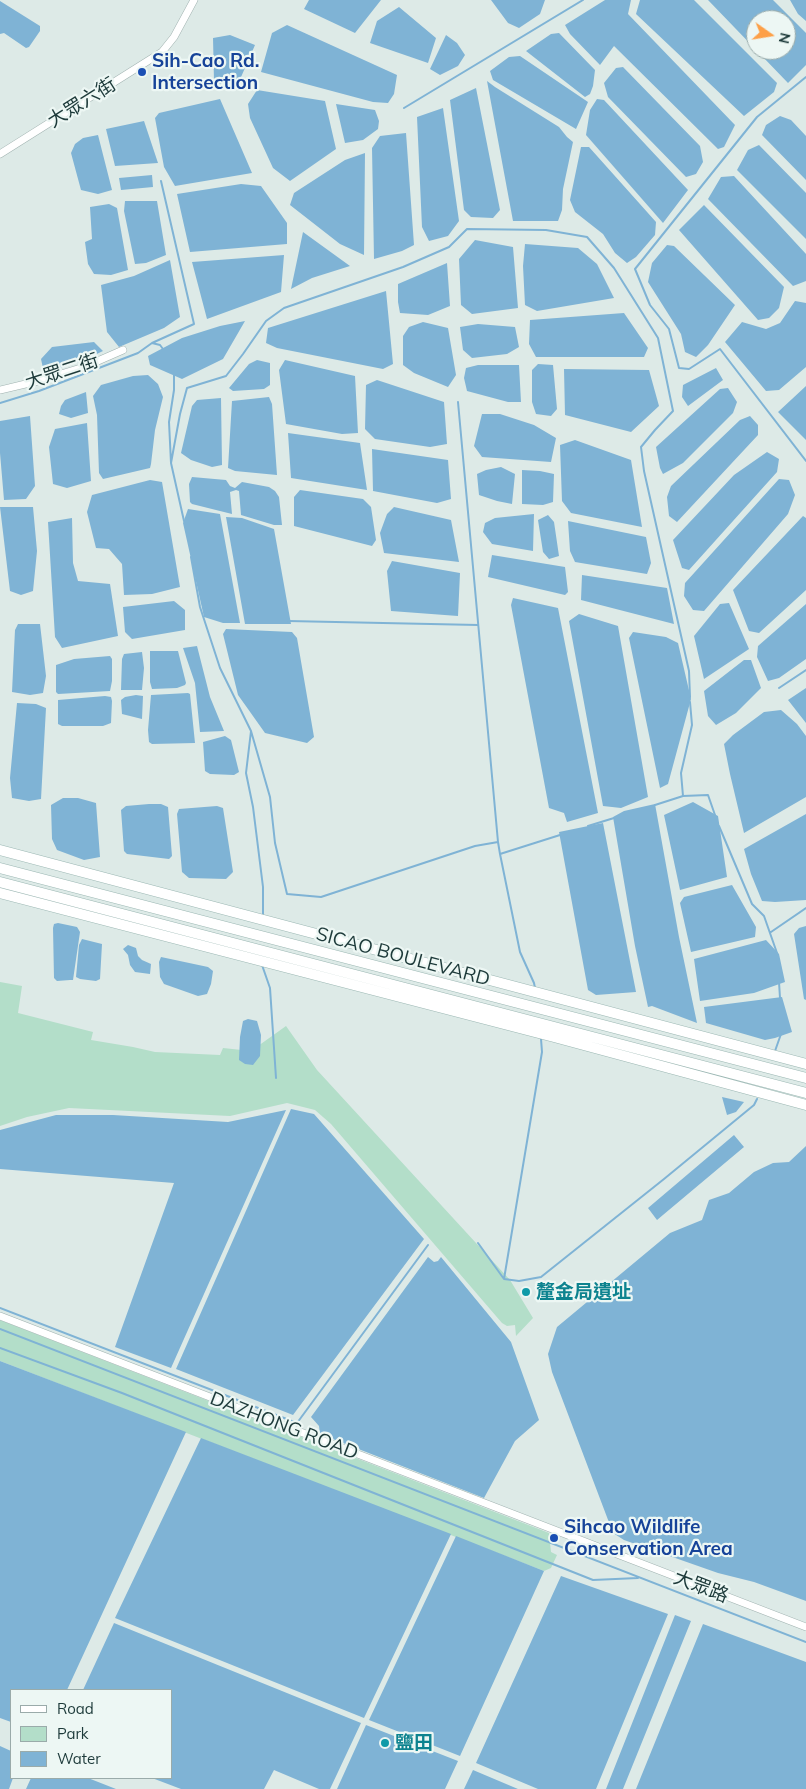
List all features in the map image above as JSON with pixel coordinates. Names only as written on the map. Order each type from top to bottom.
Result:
[{"type":"street","name":"大眾六街","points":[[0,154],[162,52],[174,37],[194,0]]},
{"type":"street","name":"大眾二街","points":[[0,390],[84,367],[123,350]]},
{"type":"street","name":"SICAO BOULEVARD","points":[[0,850],[806,1064]]},
{"type":"street","name":"SICAO BOULEVARD","points":[[0,868],[806,1078]]},
{"type":"street","name":"SICAO BOULEVARD","points":[[0,882],[806,1093]]},
{"type":"street","name":"SICAO BOULEVARD","points":[[0,893],[554,1037],[806,1105]]},
{"type":"street","name":"大眾路","points":[[0,1316],[806,1627]]},
{"type":"green space","points":[[0,982],[22,986],[18,1013],[93,1032],[91,1040],[155,1052],[220,1055],[223,1048],[251,1051],[286,1026],[317,1070],[510,1280],[533,1318],[516,1336],[515,1325],[507,1326],[502,1323],[331,1124],[315,1110],[287,1103],[230,1116],[69,1108],[27,1117],[0,1126]]},
{"type":"green space","points":[[0,1320],[549,1533],[551,1552],[557,1555],[551,1568],[544,1571],[0,1361]]},
{"type":"water","points":[[309,0],[381,0],[355,33],[304,9]]},
{"type":"water","points":[[491,0],[545,0],[540,14],[519,28],[508,23]]},
{"type":"water","points":[[605,0],[631,0],[628,14],[735,125],[724,147],[718,149],[614,46],[600,65],[570,34],[565,25]]},
{"type":"water","points":[[640,0],[694,0],[746,52],[746,60],[754,60],[777,83],[774,92],[744,116],[636,14]]},
{"type":"water","points":[[708,0],[773,0],[783,10],[746,10],[746,40]]},
{"type":"water","points":[[790,0],[806,0],[806,21],[798,14]]},
{"type":"water","points":[[0,1],[40,26],[40,31],[29,47],[26,48],[4,33],[0,34]]},
{"type":"water","points":[[399,7],[436,38],[428,63],[370,43],[377,21]]},
{"type":"water","points":[[796,23],[806,33],[806,65],[788,83],[766,60],[796,60]]},
{"type":"water","points":[[287,25],[397,75],[394,94],[388,103],[373,102],[261,72],[272,33]]},
{"type":"water","points":[[559,33],[595,70],[593,86],[590,94],[585,97],[526,51],[551,34]]},
{"type":"water","points":[[230,35],[255,45],[238,84],[225,86],[214,81],[213,38]]},
{"type":"water","points":[[446,35],[457,43],[465,55],[458,66],[440,75],[430,69]]},
{"type":"water","points":[[520,56],[588,102],[576,129],[493,80],[490,71],[509,57]]},
{"type":"water","points":[[623,67],[700,146],[703,162],[696,174],[686,177],[608,97],[604,83],[616,68]]},
{"type":"water","points":[[487,81],[559,127],[573,142],[563,189],[562,210],[558,221],[513,221]]},
{"type":"water","points":[[476,88],[500,210],[493,218],[471,217],[464,210],[450,100]]},
{"type":"water","points":[[257,90],[325,101],[336,149],[290,181],[273,168],[250,118],[248,104]]},
{"type":"water","points":[[220,99],[252,173],[175,186],[164,167],[155,118],[159,113]]},
{"type":"water","points":[[597,99],[604,100],[688,190],[663,223],[586,135],[590,110]]},
{"type":"water","points":[[336,104],[375,110],[379,121],[378,129],[363,140],[345,143]]},
{"type":"water","points":[[443,108],[459,221],[448,236],[429,241],[422,227],[417,117]]},
{"type":"water","points":[[780,116],[791,120],[806,136],[806,180],[762,135],[766,125]]},
{"type":"water","points":[[144,121],[158,163],[115,166],[106,129]]},
{"type":"water","points":[[406,133],[414,245],[402,251],[374,259],[372,148],[380,136]]},
{"type":"water","points":[[98,135],[112,190],[98,194],[81,190],[71,153],[75,144],[83,138]]},
{"type":"water","points":[[759,145],[806,193],[806,239],[737,170],[748,150]]},
{"type":"water","points":[[581,147],[589,147],[656,222],[655,235],[636,257],[627,263],[615,253],[603,234],[575,212],[570,200]]},
{"type":"water","points":[[365,153],[364,255],[340,244],[290,205],[294,193],[345,160]]},
{"type":"water","points":[[152,175],[153,187],[121,190],[119,178]]},
{"type":"water","points":[[734,176],[806,254],[806,281],[793,286],[708,199],[721,177]]},
{"type":"water","points":[[241,184],[261,186],[287,223],[287,244],[190,252],[177,194]]},
{"type":"water","points":[[125,201],[157,201],[166,255],[146,263],[135,264],[124,211]]},
{"type":"water","points":[[109,204],[117,208],[128,270],[111,275],[94,274],[88,264],[85,242],[92,239],[90,207]]},
{"type":"water","points":[[704,205],[784,287],[779,308],[769,318],[758,320],[679,230]]},
{"type":"water","points":[[303,232],[350,266],[312,278],[291,289]]},
{"type":"water","points":[[475,240],[513,247],[518,308],[472,314],[461,305],[459,259]]},
{"type":"water","points":[[525,244],[578,248],[597,264],[614,298],[537,311],[525,305],[523,266]]},
{"type":"water","points":[[667,245],[674,246],[735,305],[708,345],[696,357],[685,352],[681,334],[648,282],[652,263]]},
{"type":"water","points":[[284,255],[281,292],[207,319],[192,262]]},
{"type":"water","points":[[170,260],[180,317],[164,328],[119,347],[107,332],[101,285],[134,276]]},
{"type":"water","points":[[447,263],[450,306],[428,315],[400,313],[398,284]]},
{"type":"water","points":[[386,291],[393,364],[383,369],[277,348],[266,343],[268,328]]},
{"type":"water","points":[[795,301],[806,303],[806,367],[779,390],[766,391],[725,342],[742,322],[766,329],[780,323]]},
{"type":"water","points":[[624,313],[648,348],[644,357],[536,357],[529,344],[530,320]]},
{"type":"water","points":[[245,321],[223,359],[182,379],[150,365],[148,356],[182,338],[220,326]]},
{"type":"water","points":[[423,322],[448,328],[456,375],[448,387],[414,373],[403,365],[403,336],[409,327]]},
{"type":"water","points":[[478,324],[515,327],[519,347],[507,354],[472,358],[463,350],[460,327]]},
{"type":"water","points":[[94,342],[103,351],[82,361],[44,373],[41,359],[52,347]]},
{"type":"water","points":[[257,360],[270,363],[270,385],[264,389],[233,391],[229,388],[249,364]]},
{"type":"water","points":[[285,360],[355,376],[358,433],[342,434],[286,424],[279,370]]},
{"type":"water","points":[[538,364],[553,365],[557,409],[551,416],[536,414],[532,402],[532,370]]},
{"type":"water","points":[[478,365],[519,365],[521,402],[508,402],[467,391],[464,378],[466,368]]},
{"type":"water","points":[[716,368],[723,380],[688,406],[682,397],[683,385]]},
{"type":"water","points":[[564,369],[649,370],[659,406],[631,432],[565,415]]},
{"type":"water","points":[[148,375],[158,384],[163,397],[155,430],[150,468],[103,479],[99,473],[97,415],[93,396],[101,385],[133,376]]},
{"type":"water","points":[[377,380],[444,402],[447,444],[430,447],[375,439],[365,429],[366,385]]},
{"type":"water","points":[[806,386],[806,440],[778,412]]},
{"type":"water","points":[[728,388],[737,402],[733,413],[683,463],[663,474],[656,447],[720,389]]},
{"type":"water","points":[[86,392],[88,413],[71,418],[59,414],[65,400]]},
{"type":"water","points":[[269,397],[272,404],[277,475],[235,471],[228,468],[232,401]]},
{"type":"water","points":[[221,398],[222,465],[212,467],[191,460],[181,453],[192,406],[197,400]]},
{"type":"water","points":[[482,414],[500,414],[534,425],[556,438],[551,462],[482,457],[474,446]]},
{"type":"water","points":[[30,416],[35,486],[26,499],[4,500],[0,453],[0,421]]},
{"type":"water","points":[[750,416],[758,425],[758,435],[677,522],[669,516],[667,497],[671,486],[740,420]]},
{"type":"water","points":[[87,423],[91,481],[67,488],[53,484],[49,447],[55,429]]},
{"type":"water","points":[[288,433],[360,443],[367,490],[291,478]]},
{"type":"water","points":[[575,440],[631,460],[642,527],[571,513],[562,501],[560,445]]},
{"type":"water","points":[[372,449],[448,460],[451,499],[437,503],[373,491]]},
{"type":"water","points":[[767,452],[779,459],[777,472],[689,570],[682,568],[673,540],[734,475]]},
{"type":"water","points":[[501,467],[515,474],[512,504],[479,495],[477,474]]},
{"type":"water","points":[[522,470],[554,474],[553,502],[543,505],[522,504]]},
{"type":"water","points":[[192,477],[226,480],[230,486],[235,488],[242,482],[269,487],[279,497],[282,525],[274,525],[241,515],[239,491],[236,490],[230,492],[232,514],[192,504],[190,502],[189,484]]},
{"type":"water","points":[[779,479],[789,480],[795,495],[788,514],[704,611],[693,610],[684,596],[685,583]]},
{"type":"water","points":[[150,480],[162,482],[180,587],[152,594],[124,595],[122,564],[109,549],[96,548],[87,512],[92,495]]},
{"type":"water","points":[[300,490],[363,499],[371,507],[376,540],[372,546],[294,526],[294,497]]},
{"type":"water","points":[[0,507],[33,507],[37,551],[33,591],[21,595],[10,591]]},
{"type":"water","points":[[394,507],[451,520],[459,562],[384,553],[380,533],[387,514]]},
{"type":"water","points":[[188,509],[220,514],[240,623],[223,623],[204,617],[183,523]]},
{"type":"water","points":[[534,514],[533,551],[492,544],[483,532],[485,523],[495,518]]},
{"type":"water","points":[[548,515],[554,522],[559,556],[549,559],[543,552],[538,520]]},
{"type":"water","points":[[803,516],[806,518],[806,590],[759,633],[749,631],[733,590]]},
{"type":"water","points":[[226,517],[242,518],[274,529],[291,624],[245,624]]},
{"type":"water","points":[[72,518],[73,563],[78,581],[110,584],[118,636],[62,648],[55,637],[48,522]]},
{"type":"water","points":[[568,521],[646,537],[651,563],[647,574],[575,562],[570,551]]},
{"type":"water","points":[[492,555],[565,567],[568,592],[565,595],[488,577]]},
{"type":"water","points":[[392,561],[460,573],[458,616],[391,611],[387,571]]},
{"type":"water","points":[[582,575],[667,588],[674,624],[581,600]]},
{"type":"water","points":[[513,598],[558,608],[598,813],[567,822],[564,813],[549,808],[511,605]]},
{"type":"water","points":[[174,601],[185,610],[185,630],[132,639],[125,632],[123,607]]},
{"type":"water","points":[[729,603],[749,649],[704,679],[694,636],[720,604]]},
{"type":"water","points":[[806,604],[806,659],[779,678],[768,681],[757,657],[758,646]]},
{"type":"water","points":[[579,614],[618,626],[648,797],[621,808],[603,806],[569,621]]},
{"type":"water","points":[[18,624],[40,624],[46,676],[43,693],[30,695],[12,692],[15,630]]},
{"type":"water","points":[[226,629],[292,632],[297,638],[314,737],[307,743],[265,733],[238,695],[223,634]]},
{"type":"water","points":[[633,632],[666,637],[678,643],[691,699],[668,784],[660,788],[629,638]]},
{"type":"water","points":[[197,646],[210,697],[224,731],[200,732],[195,683],[183,648]]},
{"type":"water","points":[[150,651],[178,651],[185,685],[177,688],[152,689],[150,682]]},
{"type":"water","points":[[142,652],[144,668],[142,690],[121,690],[122,659],[124,654]]},
{"type":"water","points":[[110,656],[112,659],[112,681],[110,691],[58,694],[56,692],[56,665],[74,659]]},
{"type":"water","points":[[744,660],[751,660],[761,688],[736,713],[716,725],[708,716],[704,691]]},
{"type":"water","points":[[806,688],[806,723],[788,700]]},
{"type":"water","points":[[190,694],[195,743],[152,744],[149,742],[148,730],[151,695]]},
{"type":"water","points":[[143,696],[142,719],[122,714],[121,700],[125,697]]},
{"type":"water","points":[[111,697],[112,701],[111,723],[103,726],[62,726],[58,724],[58,700]]},
{"type":"water","points":[[17,703],[36,704],[46,708],[41,799],[29,801],[12,798],[10,778]]},
{"type":"water","points":[[781,710],[797,724],[806,736],[806,797],[744,833],[724,744],[764,712]]},
{"type":"water","points":[[225,736],[231,740],[239,772],[234,775],[210,774],[205,771],[203,742]]},
{"type":"water","points":[[63,798],[78,798],[96,803],[100,857],[84,860],[57,850],[52,839],[51,805]]},
{"type":"water","points":[[693,802],[718,816],[727,877],[680,890],[664,815]]},
{"type":"water","points":[[161,804],[168,807],[172,856],[169,859],[127,854],[124,851],[121,810],[126,806]]},
{"type":"water","points":[[655,804],[697,1023],[652,1006],[648,1007],[635,946],[613,817],[624,811]]},
{"type":"water","points":[[217,806],[223,808],[233,872],[226,879],[189,878],[182,872],[177,814],[179,809]]},
{"type":"water","points":[[806,814],[806,900],[762,901],[751,874],[744,849]]},
{"type":"water","points":[[603,823],[636,992],[596,995],[588,990],[559,832]]},
{"type":"water","points":[[732,885],[756,927],[755,937],[691,952],[680,903],[684,897]]},
{"type":"water","points":[[58,923],[77,927],[80,932],[73,980],[57,981],[54,978],[53,928],[54,924]]},
{"type":"water","points":[[806,926],[806,1000],[804,999],[794,934],[799,928]]},
{"type":"water","points":[[82,939],[102,944],[100,979],[96,981],[76,977],[79,945]]},
{"type":"water","points":[[766,940],[779,954],[785,982],[754,993],[700,1001],[694,959]]},
{"type":"water","points":[[128,945],[136,948],[138,956],[151,964],[150,974],[135,972],[130,965],[128,955],[123,949]]},
{"type":"water","points":[[161,957],[208,967],[213,971],[207,994],[198,996],[164,984],[160,977],[159,962]]},
{"type":"water","points":[[782,997],[792,1032],[775,1038],[765,1040],[706,1023],[704,1007]]},
{"type":"water","points":[[248,1019],[257,1021],[261,1035],[260,1056],[253,1065],[245,1064],[239,1060],[243,1021]]},
{"type":"water","points":[[722,1097],[744,1102],[736,1112],[727,1115]]},
{"type":"water","points":[[291,1109],[314,1114],[424,1239],[293,1415],[176,1369]]},
{"type":"water","points":[[286,1110],[171,1368],[115,1347],[174,1183],[0,1169],[0,1130],[56,1115],[113,1115],[228,1122]]},
{"type":"water","points":[[734,1135],[744,1147],[657,1220],[648,1208]]},
{"type":"water","points":[[806,1146],[806,1601],[624,1540],[613,1533],[552,1372],[548,1354],[557,1327],[670,1233],[702,1220],[709,1200],[729,1193],[754,1172],[773,1163],[789,1162]]},
{"type":"water","points":[[428,1257],[434,1262],[438,1261],[441,1257],[511,1342],[539,1420],[515,1441],[484,1498],[320,1434],[319,1426],[311,1417]]},
{"type":"water","points":[[0,1361],[186,1432],[67,1689],[10,1689],[10,1722],[0,1718]]},
{"type":"water","points":[[201,1438],[451,1534],[364,1718],[115,1618]]},
{"type":"water","points":[[456,1536],[544,1571],[460,1756],[369,1720]]},
{"type":"water","points":[[561,1576],[668,1614],[596,1789],[538,1789],[476,1763]]},
{"type":"water","points":[[675,1615],[691,1621],[623,1789],[606,1789]]},
{"type":"water","points":[[114,1623],[361,1723],[330,1789],[319,1789],[274,1770],[264,1789],[181,1789],[155,1779],[172,1779],[172,1689],[83,1689]]},
{"type":"water","points":[[703,1624],[806,1662],[806,1789],[636,1789]]},
{"type":"water","name":"鹽田","points":[[366,1725],[458,1761],[445,1789],[337,1789]]},
{"type":"water","points":[[0,1746],[10,1751],[10,1779],[13,1779],[9,1789],[0,1789]]},
{"type":"water","points":[[473,1770],[518,1789],[464,1789]]},
{"type":"water","points":[[31,1779],[91,1779],[116,1789],[26,1789]]},
{"type":"waterway","points":[[404,108],[583,0]]},
{"type":"waterway","points":[[806,77],[757,117],[635,269],[650,305],[669,329],[679,368],[689,369],[720,349],[806,461]]},
{"type":"waterway","points":[[0,403],[39,391],[138,353],[152,343],[194,324],[161,181]]},
{"type":"waterway","points":[[171,463],[187,388],[226,376],[266,321],[284,308],[403,267],[449,247],[467,229],[546,230],[587,237],[614,268],[658,338],[673,411],[641,447],[644,471],[689,671],[690,697]]},
{"type":"waterway","points":[[152,343],[160,345],[163,349]]},
{"type":"waterway","points":[[174,375],[174,390],[169,422],[171,463],[184,521]]},
{"type":"waterway","points":[[458,402],[498,842]]},
{"type":"waterway","points":[[191,557],[200,607],[220,668],[251,731],[246,773],[253,807],[263,887],[263,915]]},
{"type":"waterway","points":[[288,621],[478,625]]},
{"type":"waterway","points":[[779,688],[806,670]]},
{"type":"waterway","points":[[683,796],[681,773],[692,725],[690,702]]},
{"type":"waterway","points":[[251,731],[270,797],[275,843],[287,894],[321,897],[475,846],[498,842],[500,854],[560,835]]},
{"type":"waterway","points":[[655,805],[683,796],[708,795],[715,815]]},
{"type":"waterway","points":[[588,826],[614,818]]},
{"type":"waterway","points":[[719,826],[752,904],[764,916],[777,953]]},
{"type":"waterway","points":[[500,854],[520,952],[535,988]]},
{"type":"waterway","points":[[771,932],[806,908]]},
{"type":"waterway","points":[[262,965],[270,988],[276,1078]]},
{"type":"waterway","points":[[779,982],[780,998]]},
{"type":"waterway","points":[[775,1051],[781,1034]]},
{"type":"waterway","points":[[504,1279],[542,1052],[541,1039]]},
{"type":"waterway","points":[[478,1243],[504,1279],[519,1281],[541,1277],[754,1105],[757,1099]]},
{"type":"waterway","points":[[0,1308],[297,1423],[428,1245]]},
{"type":"waterway","points":[[0,1329],[806,1642]]},
{"type":"waterway","points":[[0,1348],[122,1393],[593,1580],[638,1578]]},
{"type":"place","name":"Sih-Cao Rd. Intersection","points":[[142,72]]},
{"type":"place","name":"釐金局遺址","points":[[526,1292]]},
{"type":"place","name":"Sihcao Wildlife Conservation Area","points":[[554,1538]]},
{"type":"place","name":"鹽田","points":[[385,1743]]}]
